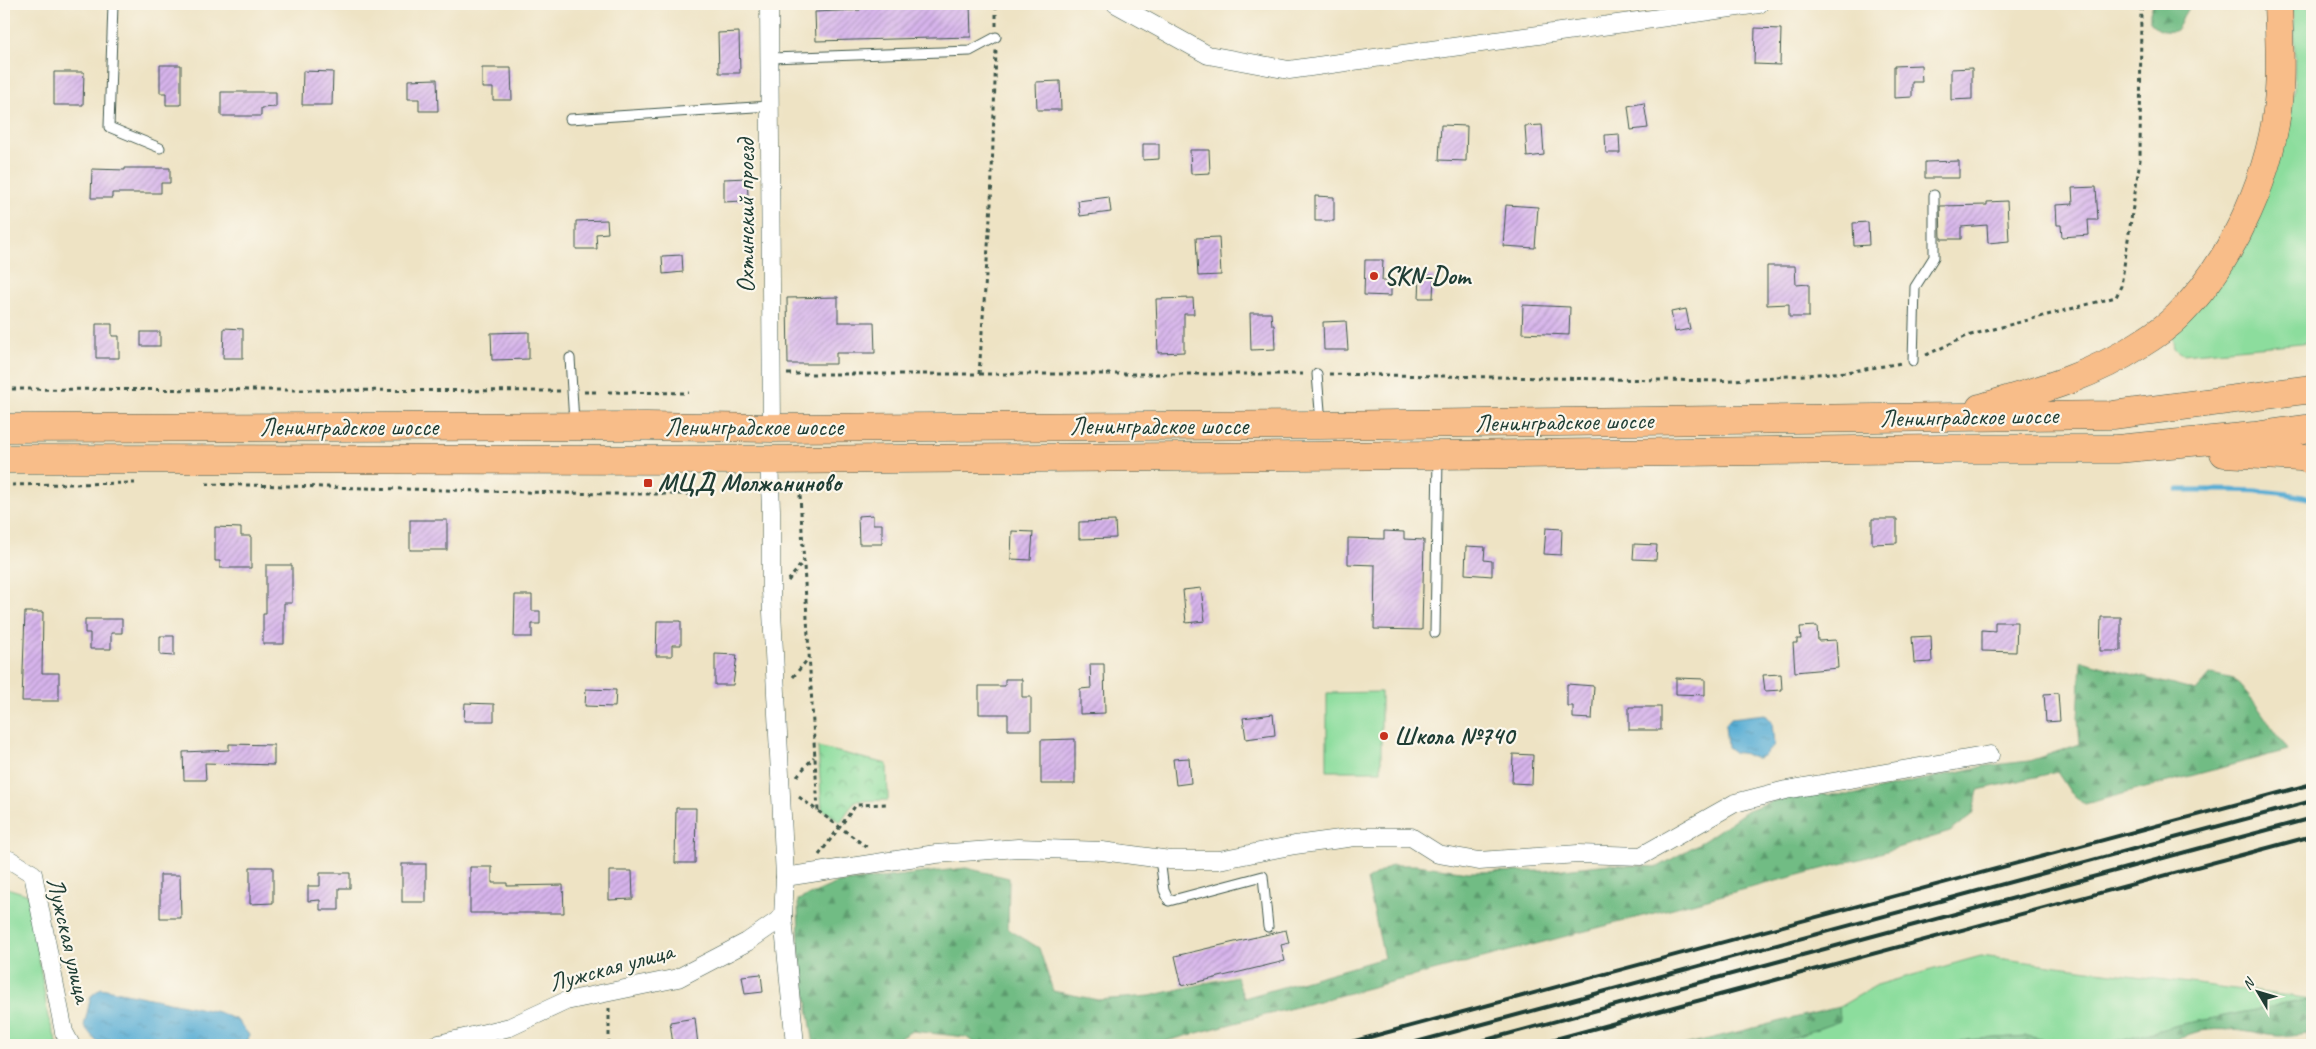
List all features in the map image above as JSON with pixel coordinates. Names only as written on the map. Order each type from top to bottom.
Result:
[{"type":"highway","points":[[1946,417],[2039,390],[2095,369],[2138,346],[2177,317],[2206,285],[2233,243],[2251,203],[2269,153],[2279,92],[2278,4]]},
{"type":"highway","name":"Ленинградское шоссе","points":[[4,428],[574,426],[772,428],[1321,425],[2113,415],[2312,389]]},
{"type":"highway","name":"Ленинградское шоссе","points":[[4,459],[769,460],[1438,456],[1940,448],[2117,449],[2254,436],[2312,428]]},
{"type":"highway","points":[[2117,449],[2300,457],[2312,460]]},
{"type":"street","name":"Охтинский проезд","points":[[769,4],[771,58],[772,428]]},
{"type":"street","points":[[1116,4],[1208,55],[1289,70],[1759,4]]},
{"type":"street","points":[[769,460],[771,600],[784,877],[783,917],[795,1045]]},
{"type":"street","points":[[784,877],[936,854],[1018,848],[1102,851],[1160,859],[1219,860],[1295,845],[1355,837],[1411,837],[1438,854],[1479,861],[1578,854],[1641,856],[1735,803],[1786,790],[1990,755]]},
{"type":"street","name":"Лужская улица","points":[[4,859],[10,860],[32,874],[64,1032],[71,1045]]},
{"type":"street","name":"Лужская улица","points":[[435,1045],[510,1027],[566,1000],[678,978],[747,942],[783,917]]},
{"type":"lane","points":[[113,4],[109,127],[160,148]]},
{"type":"lane","points":[[771,58],[970,50],[996,37]]},
{"type":"lane","points":[[570,119],[771,106]]},
{"type":"lane","points":[[1913,361],[1916,287],[1934,256],[1934,195]]},
{"type":"lane","points":[[570,358],[574,426]]},
{"type":"lane","points":[[1317,374],[1321,425]]},
{"type":"lane","points":[[1435,633],[1438,456]]},
{"type":"lane","points":[[1160,859],[1164,890],[1169,901],[1263,876],[1268,927]]},
{"type":"path","points":[[979,374],[991,204],[996,4]]},
{"type":"path","points":[[772,374],[1317,374],[1718,382],[1847,372],[1913,361],[1967,336],[2116,297],[2121,286],[2140,160],[2141,4]]},
{"type":"path","points":[[4,389],[599,392]]},
{"type":"path","points":[[608,392],[689,393]]},
{"type":"path","points":[[4,485],[140,483]]},
{"type":"path","points":[[199,483],[603,494],[690,494]]},
{"type":"path","points":[[800,495],[818,811]]},
{"type":"path","points":[[787,582],[803,562]]},
{"type":"path","points":[[791,680],[809,658]]},
{"type":"path","points":[[795,778],[814,757]]},
{"type":"path","points":[[796,794],[869,849]]},
{"type":"path","points":[[818,857],[856,805],[887,804]]},
{"type":"path","points":[[608,992],[609,1045]]},
{"type":"green space","points":[[2153,4],[2192,4],[2175,31],[2167,31],[2158,29],[2150,22]]},
{"type":"green space","points":[[2292,4],[2307,4],[2312,16],[2312,342],[2183,354],[2174,348],[2172,336],[2286,134],[2294,89],[2295,41]]},
{"type":"green space","points":[[2081,661],[2196,691],[2211,674],[2234,679],[2257,706],[2288,750],[2085,804],[2071,793],[2057,772],[1978,790],[1972,815],[1950,832],[1860,859],[1151,1045],[977,1045],[966,1037],[912,1031],[887,1045],[814,1045],[799,950],[798,900],[837,883],[966,868],[1009,878],[1008,929],[1039,948],[1053,991],[1098,1000],[1150,996],[1236,976],[1244,998],[1384,958],[1367,880],[1392,865],[1417,865],[1468,872],[1545,871],[1609,864],[1658,867],[1705,840],[1748,810],[1773,801],[1800,794],[1852,795],[1985,766],[2029,761],[2080,744],[2078,718]]},
{"type":"green space","points":[[1381,692],[1381,771],[1327,771],[1327,693]]},
{"type":"green space","points":[[818,747],[887,764],[888,800],[855,801],[840,822],[822,809]]},
{"type":"green space","points":[[4,887],[29,895],[48,1017],[58,1045],[4,1045]]},
{"type":"green space","points":[[1981,956],[2312,999],[2178,1025],[2106,1045],[2067,1045],[2027,1036],[1967,1040],[1951,1045],[1773,1045],[1839,1021],[1839,1007],[1877,985]]},
{"type":"green space","points":[[2312,999],[2312,1045],[2308,1045],[2306,1033],[2279,1036],[2209,1030],[2183,1037],[2170,1045],[2106,1045],[2178,1025]]},
{"type":"green space","points":[[1839,1007],[1840,1021],[1773,1045],[1684,1045]]},
{"type":"green space","points":[[2027,1036],[2067,1045],[2034,1045],[2028,1042],[2014,1045],[1951,1045],[1967,1040]]},
{"type":"water","points":[[1765,714],[1772,722],[1774,745],[1762,757],[1754,758],[1746,754],[1735,753],[1727,747],[1725,725],[1731,718]]},
{"type":"water","points":[[101,988],[218,1012],[237,1020],[249,1035],[247,1045],[116,1045],[96,1041],[84,1026],[91,996]]},
{"type":"building","points":[[860,4],[970,4],[971,37],[816,41],[815,12],[860,10]]},
{"type":"building","points":[[1755,28],[1781,29],[1780,65],[1754,64]]},
{"type":"building","points":[[739,32],[740,73],[719,73],[718,33]]},
{"type":"building","points":[[160,65],[181,65],[181,105],[166,105],[166,93],[160,93]]},
{"type":"building","points":[[1921,65],[1922,82],[1912,82],[1912,97],[1894,98],[1894,66]]},
{"type":"building","points":[[482,68],[511,68],[512,100],[493,100],[493,88],[482,88]]},
{"type":"building","points":[[1972,68],[1972,99],[1951,100],[1951,69]]},
{"type":"building","points":[[303,71],[333,72],[332,105],[302,105]]},
{"type":"building","points":[[54,72],[84,72],[83,105],[54,105]]},
{"type":"building","points":[[437,79],[438,111],[419,111],[419,99],[408,99],[408,80]]},
{"type":"building","points":[[1060,81],[1061,110],[1037,110],[1036,82]]},
{"type":"building","points":[[221,92],[276,92],[276,107],[261,108],[261,116],[221,116]]},
{"type":"building","points":[[1644,103],[1648,128],[1631,130],[1628,106]]},
{"type":"building","points":[[1441,125],[1467,126],[1466,161],[1439,160]]},
{"type":"building","points":[[1542,125],[1544,155],[1527,157],[1525,126]]},
{"type":"building","points":[[1619,134],[1620,153],[1606,153],[1605,135]]},
{"type":"building","points":[[1143,144],[1159,144],[1159,159],[1143,160]]},
{"type":"building","points":[[1190,150],[1209,150],[1210,173],[1191,174]]},
{"type":"building","points":[[1959,161],[1959,178],[1925,178],[1925,162]]},
{"type":"building","points":[[125,168],[170,168],[170,183],[161,183],[161,193],[112,193],[112,198],[91,198],[92,169],[125,170]]},
{"type":"building","points":[[747,178],[748,196],[742,197],[742,201],[724,202],[724,179]]},
{"type":"building","points":[[2096,187],[2098,220],[2088,220],[2089,235],[2062,237],[2061,225],[2057,225],[2056,205],[2073,204],[2072,188]]},
{"type":"building","points":[[1315,196],[1334,197],[1334,221],[1315,221]]},
{"type":"building","points":[[1109,197],[1111,212],[1080,216],[1078,201]]},
{"type":"building","points":[[2007,201],[2009,241],[1988,243],[1987,225],[1961,227],[1961,239],[1941,239],[1940,206],[1987,205],[1987,202]]},
{"type":"building","points":[[1506,205],[1538,207],[1535,248],[1503,246]]},
{"type":"building","points":[[607,220],[608,233],[596,234],[597,249],[576,249],[576,221]]},
{"type":"building","points":[[1868,222],[1869,245],[1854,246],[1853,223]]},
{"type":"building","points":[[1219,237],[1221,275],[1198,276],[1196,238]]},
{"type":"building","points":[[682,255],[683,272],[663,274],[662,256]]},
{"type":"building","points":[[1365,260],[1383,260],[1382,281],[1391,281],[1391,296],[1364,295]]},
{"type":"building","points":[[1767,266],[1795,266],[1796,285],[1809,284],[1809,317],[1789,317],[1789,304],[1767,305]]},
{"type":"building","points":[[1420,275],[1434,276],[1433,298],[1419,298]]},
{"type":"building","points":[[838,297],[838,322],[874,322],[875,353],[836,353],[836,364],[788,364],[787,298]]},
{"type":"building","points":[[1193,298],[1194,314],[1184,314],[1184,352],[1158,353],[1156,299]]},
{"type":"building","points":[[1523,305],[1570,307],[1569,335],[1522,333]]},
{"type":"building","points":[[1686,309],[1690,329],[1675,332],[1671,312]]},
{"type":"building","points":[[1250,313],[1271,313],[1272,325],[1274,325],[1275,349],[1251,350]]},
{"type":"building","points":[[1346,321],[1348,350],[1324,350],[1323,322]]},
{"type":"building","points":[[96,324],[112,324],[112,336],[119,336],[119,358],[96,358]]},
{"type":"building","points":[[224,328],[243,329],[243,358],[223,358]]},
{"type":"building","points":[[141,332],[160,332],[160,346],[141,346]]},
{"type":"building","points":[[529,332],[529,359],[492,360],[491,333]]},
{"type":"building","points":[[873,515],[873,524],[882,524],[882,544],[859,544],[858,516]]},
{"type":"building","points":[[1872,519],[1897,519],[1897,543],[1872,544]]},
{"type":"building","points":[[410,520],[447,520],[447,550],[410,550]]},
{"type":"building","points":[[1115,521],[1116,538],[1079,539],[1079,522]]},
{"type":"building","points":[[215,527],[241,528],[241,536],[251,536],[251,568],[220,568],[220,561],[215,561]]},
{"type":"building","points":[[1546,528],[1562,529],[1561,555],[1544,554]]},
{"type":"building","points":[[1012,531],[1033,532],[1031,560],[1011,559]]},
{"type":"building","points":[[1384,531],[1404,532],[1404,539],[1424,540],[1422,630],[1374,629],[1375,565],[1348,564],[1348,538],[1384,539]]},
{"type":"building","points":[[1634,544],[1657,545],[1656,560],[1633,559]]},
{"type":"building","points":[[1466,546],[1485,547],[1484,560],[1492,561],[1492,576],[1465,574]]},
{"type":"building","points":[[266,565],[292,565],[292,603],[284,603],[284,644],[263,644],[263,614],[266,614]]},
{"type":"building","points":[[1201,588],[1205,621],[1186,623],[1183,590]]},
{"type":"building","points":[[515,595],[532,595],[532,611],[540,611],[540,624],[532,624],[532,637],[514,637]]},
{"type":"building","points":[[25,612],[43,612],[42,673],[59,673],[59,701],[22,701]]},
{"type":"building","points":[[2101,617],[2121,617],[2121,651],[2100,651]]},
{"type":"building","points":[[85,619],[122,619],[122,633],[111,633],[111,649],[90,649],[90,633],[85,633]]},
{"type":"building","points":[[657,621],[681,621],[681,645],[672,645],[672,656],[656,656]]},
{"type":"building","points":[[1995,622],[2017,622],[2016,652],[1982,651],[1982,630],[1995,631]]},
{"type":"building","points":[[1817,626],[1818,641],[1836,640],[1838,668],[1795,672],[1793,643],[1797,643],[1797,639],[1801,639],[1800,627]]},
{"type":"building","points":[[160,636],[174,636],[174,656],[160,655]]},
{"type":"building","points":[[1931,636],[1932,662],[1914,663],[1912,637]]},
{"type":"building","points":[[715,654],[737,655],[733,685],[715,685]]},
{"type":"building","points":[[1090,664],[1104,664],[1105,713],[1080,714],[1080,689],[1091,688]]},
{"type":"building","points":[[1781,674],[1782,690],[1765,691],[1763,675]]},
{"type":"building","points":[[1676,678],[1705,679],[1705,695],[1676,694]]},
{"type":"building","points":[[1005,679],[1022,679],[1022,697],[1031,697],[1031,730],[1008,730],[1008,714],[979,714],[979,686],[1005,686]]},
{"type":"building","points":[[1567,684],[1594,686],[1592,719],[1573,718],[1573,706],[1567,706]]},
{"type":"building","points":[[586,689],[616,690],[615,707],[585,706]]},
{"type":"building","points":[[2058,693],[2060,721],[2046,722],[2044,694]]},
{"type":"building","points":[[465,703],[494,704],[494,721],[464,721]]},
{"type":"building","points":[[1629,707],[1661,707],[1661,730],[1629,730]]},
{"type":"building","points":[[1273,714],[1275,735],[1246,739],[1243,718]]},
{"type":"building","points":[[1075,739],[1075,784],[1041,784],[1041,740]]},
{"type":"building","points":[[229,744],[274,745],[274,765],[205,763],[206,780],[184,780],[183,752],[229,750]]},
{"type":"building","points":[[1513,754],[1533,755],[1532,784],[1512,783]]},
{"type":"building","points":[[1189,758],[1191,783],[1176,785],[1173,759]]},
{"type":"building","points":[[676,808],[696,808],[695,863],[675,863]]},
{"type":"building","points":[[402,864],[426,864],[426,902],[402,902]]},
{"type":"building","points":[[250,867],[273,867],[273,903],[250,904]]},
{"type":"building","points":[[470,867],[492,867],[492,883],[507,883],[507,886],[563,885],[564,913],[470,913]]},
{"type":"building","points":[[609,871],[632,871],[633,899],[609,900]]},
{"type":"building","points":[[320,873],[350,873],[350,888],[339,888],[339,910],[320,910],[320,900],[308,901],[308,886],[320,886]]},
{"type":"building","points":[[160,875],[180,875],[181,918],[160,918]]},
{"type":"building","points":[[1286,930],[1289,943],[1281,945],[1285,961],[1182,986],[1175,956]]},
{"type":"building","points":[[761,974],[763,992],[745,994],[742,976]]},
{"type":"building","points":[[695,1018],[698,1045],[673,1045],[670,1022]]},
{"type":"waterway","points":[[2178,490],[2262,491],[2312,499]]},
{"type":"railway","points":[[1340,1045],[2312,784]]},
{"type":"railway","points":[[1405,1045],[2312,801]]},
{"type":"railway","points":[[1467,1045],[2312,818]]},
{"type":"railway","points":[[1533,1045],[2312,836]]},
{"type":"place","name":"SKN-Dom","points":[[1374,276]]},
{"type":"place","name":"МЦД Молжаниново","points":[[648,483]]},
{"type":"place","name":"Школа №740","points":[[1384,736]]}]
